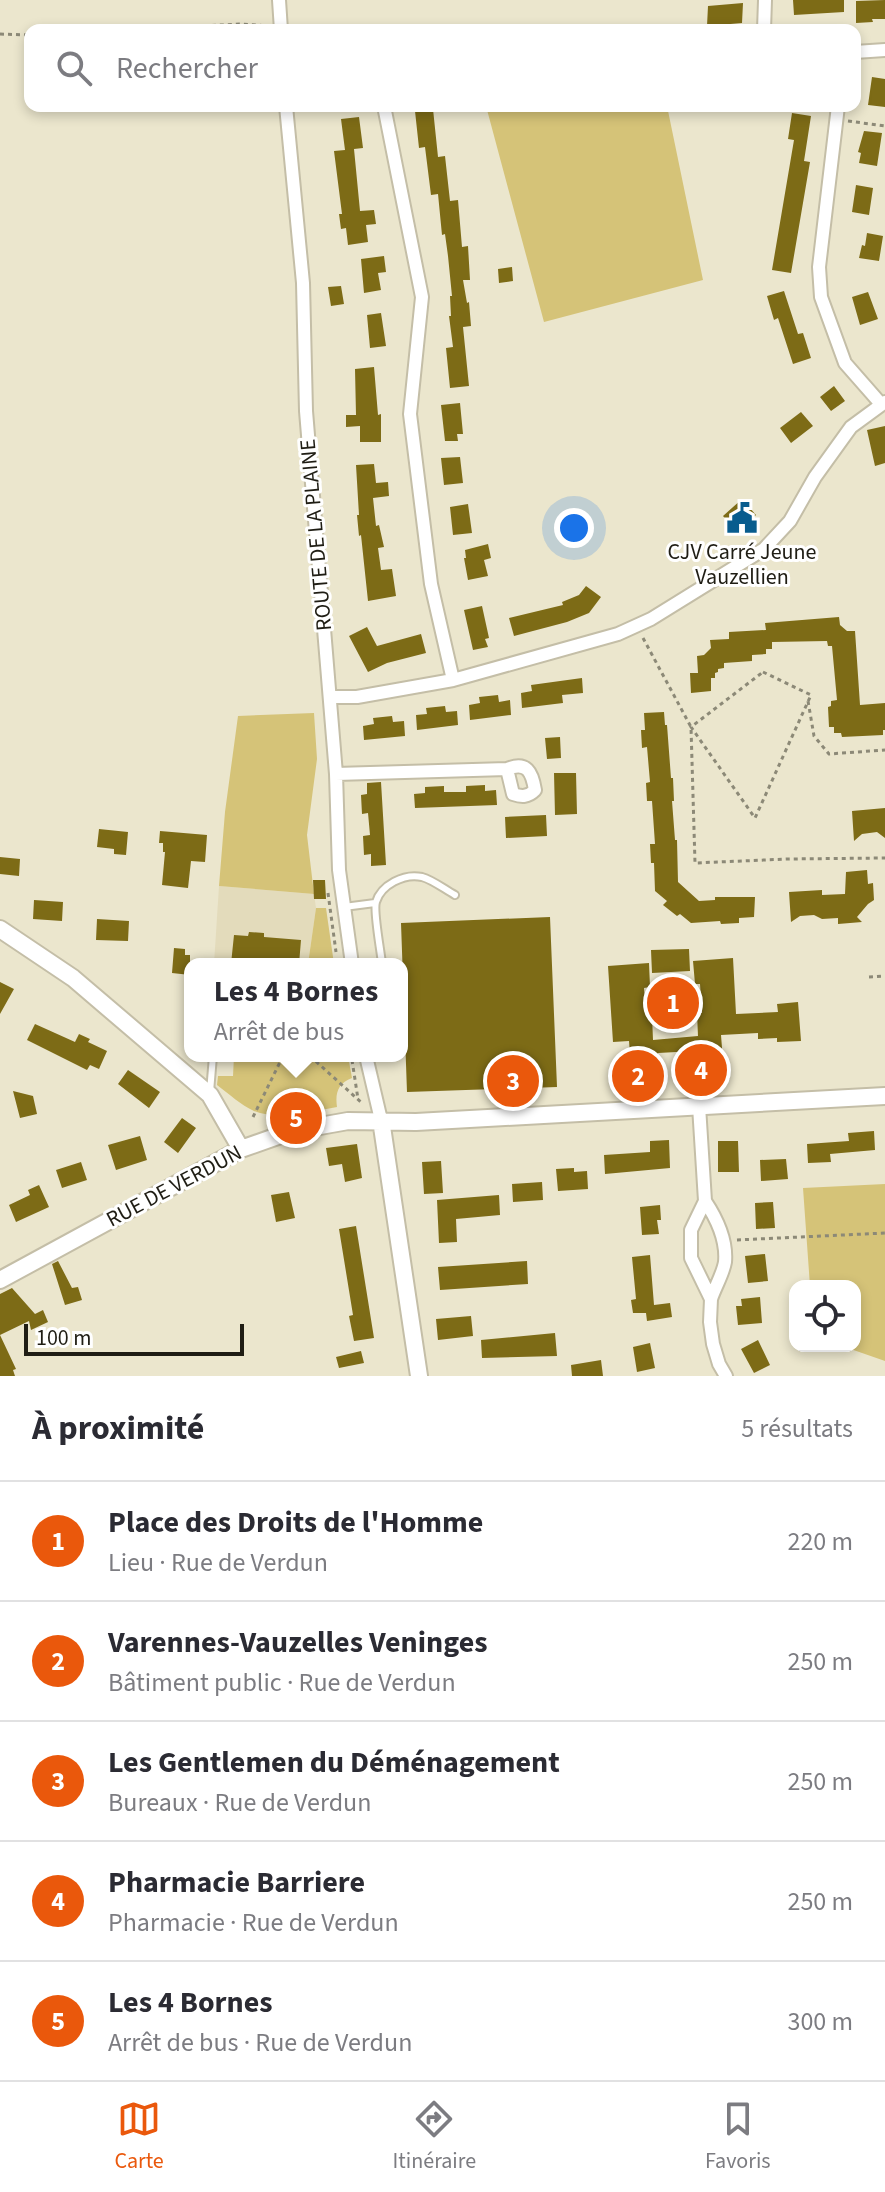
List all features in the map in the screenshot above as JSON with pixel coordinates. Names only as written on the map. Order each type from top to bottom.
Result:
[{"type":"street","points":[[279,0],[281,24]]},
{"type":"street","points":[[764,24],[765,0]]},
{"type":"street","points":[[861,52],[885,50]]},
{"type":"street","name":"ROUTE DE LA PLAINE","points":[[287,112],[303,283],[306,411],[336,774],[337,844],[351,958]]},
{"type":"street","points":[[385,112],[422,297],[410,414],[431,584],[453,680]]},
{"type":"street","points":[[330,697],[357,697],[453,680],[618,634],[636,627],[764,549],[790,521],[815,477],[851,427],[883,403],[845,363],[821,297],[819,267],[838,112]]},
{"type":"street","points":[[336,774],[507,769]]},
{"type":"street","points":[[0,929],[73,978],[210,1095],[241,1149]]},
{"type":"street","points":[[367,1062],[381,1120],[419,1376]]},
{"type":"street","name":"RUE DE VERDUN","points":[[0,1280],[241,1149],[292,1131],[348,1121],[416,1122],[885,1096]]},
{"type":"street","points":[[699,1106],[705,1201],[691,1230],[691,1258],[711,1299]]},
{"type":"street","points":[[705,1201],[718,1221],[725,1264],[711,1299],[710,1322],[713,1344],[726,1376]]},
{"type":"lane","points":[[381,958],[375,903],[385,888],[396,880],[423,877],[455,895]]},
{"type":"lane","points":[[344,907],[375,903]]},
{"type":"lane","points":[[210,1095],[213,1062]]},
{"type":"path","points":[[0,34],[24,35]]},
{"type":"path","points":[[838,112],[885,126]]},
{"type":"path","points":[[636,627],[691,727],[755,818],[811,695],[763,672],[691,727]]},
{"type":"path","points":[[808,701],[814,736],[829,754],[885,750]]},
{"type":"path","points":[[691,727],[695,863],[885,858]]},
{"type":"path","points":[[869,977],[885,976]]},
{"type":"path","points":[[253,1117],[280,1062]]},
{"type":"path","points":[[317,1062],[365,1106]]},
{"type":"path","points":[[352,1062],[358,1099]]},
{"type":"path","points":[[694,1079],[732,1077]]},
{"type":"path","points":[[626,1084],[664,1082]]},
{"type":"path","points":[[722,1241],[885,1233]]},
{"type":"shaded area","points":[[488,112],[668,112],[703,280],[544,322]]},
{"type":"shaded area","points":[[314,713],[317,759],[307,835],[314,894],[219,886],[238,716]]},
{"type":"shaded area","points":[[219,886],[314,894],[316,908],[309,958],[214,958]]},
{"type":"shaded area","points":[[316,908],[326,908],[333,958],[309,958]]},
{"type":"shaded area","points":[[234,1062],[349,1062],[352,1078],[338,1089],[337,1107],[274,1115],[244,1106],[217,1085],[218,1076],[233,1076]]},
{"type":"shaded area","points":[[885,1184],[885,1361],[859,1352],[861,1280],[810,1280],[803,1188]]},
{"type":"building","points":[[793,0],[844,0],[844,12],[794,15]]},
{"type":"building","points":[[885,0],[885,19],[856,23],[856,1]]},
{"type":"building","points":[[743,3],[742,23],[707,24],[708,6]]},
{"type":"building","points":[[872,77],[885,79],[885,107],[868,105]]},
{"type":"building","points":[[415,112],[433,112],[438,157],[445,156],[450,201],[458,200],[462,247],[468,246],[470,280],[463,280],[471,326],[463,327],[469,386],[450,388],[446,348],[453,347],[448,256],[445,234],[442,235],[438,194],[431,195],[425,147],[419,148]]},
{"type":"building","points":[[792,113],[811,116],[804,161],[810,162],[791,273],[772,270],[794,140],[788,139]]},
{"type":"building","points":[[359,117],[363,148],[354,149],[360,211],[374,210],[376,224],[366,225],[368,242],[348,245],[346,228],[341,229],[334,151],[345,150],[341,119]]},
{"type":"building","points":[[864,131],[882,133],[877,166],[859,163],[861,153],[858,152]]},
{"type":"building","points":[[856,185],[873,188],[869,215],[852,212]]},
{"type":"building","points":[[867,233],[883,236],[879,261],[859,258]]},
{"type":"building","points":[[384,256],[386,272],[378,273],[381,290],[364,293],[361,259]]},
{"type":"building","points":[[512,267],[513,281],[499,283],[498,269]]},
{"type":"building","points":[[341,286],[344,304],[331,306],[328,287]]},
{"type":"building","points":[[784,291],[798,334],[803,333],[811,358],[793,364],[778,318],[774,320],[767,296]]},
{"type":"building","points":[[868,292],[878,319],[860,325],[852,297]]},
{"type":"building","points":[[381,313],[386,346],[370,348],[367,315]]},
{"type":"building","points":[[374,367],[378,415],[381,414],[381,442],[360,442],[360,426],[346,427],[346,415],[356,415],[355,369]]},
{"type":"building","points":[[834,386],[845,401],[831,411],[820,397]]},
{"type":"building","points":[[460,403],[463,434],[457,434],[458,441],[445,441],[441,405]]},
{"type":"building","points":[[801,412],[813,426],[791,443],[780,428]]},
{"type":"building","points":[[885,426],[885,463],[875,466],[867,430]]},
{"type":"building","points":[[460,457],[463,483],[444,485],[441,458]]},
{"type":"building","points":[[374,464],[376,483],[388,482],[389,496],[373,498],[376,526],[379,525],[384,547],[378,548],[381,570],[392,569],[396,596],[368,601],[357,515],[356,465]]},
{"type":"building","points":[[742,499],[756,515],[737,532],[723,516]]},
{"type":"building","points":[[468,504],[472,533],[453,535],[450,507]]},
{"type":"building","points":[[488,544],[491,558],[484,560],[488,576],[468,580],[465,550]]},
{"type":"building","points":[[586,586],[601,597],[589,613],[514,636],[509,618],[563,605],[562,602],[579,595]]},
{"type":"building","points":[[482,606],[488,647],[473,650],[464,610]]},
{"type":"building","points":[[839,617],[840,625],[847,631],[855,631],[860,705],[885,703],[883,735],[842,737],[841,733],[834,733],[834,727],[829,727],[828,707],[831,701],[837,700],[832,646],[828,646],[827,641],[772,642],[772,649],[766,649],[766,654],[752,655],[752,661],[724,663],[724,668],[718,669],[715,678],[711,678],[711,691],[691,693],[690,673],[698,673],[697,656],[704,655],[711,648],[710,640],[729,639],[729,632],[766,630],[765,623]]},
{"type":"building","points":[[367,627],[377,646],[421,634],[426,653],[387,663],[368,672],[349,636]]},
{"type":"building","points":[[582,678],[583,693],[562,695],[563,703],[522,708],[521,693],[532,691],[531,685]]},
{"type":"building","points":[[498,695],[499,702],[510,700],[511,715],[470,720],[469,705],[480,703],[479,697]]},
{"type":"building","points":[[445,706],[446,712],[457,711],[458,725],[417,730],[416,715],[427,714],[426,708]]},
{"type":"building","points":[[664,712],[673,778],[678,882],[699,901],[715,900],[715,897],[755,897],[754,917],[739,918],[739,923],[691,923],[663,905],[667,901],[655,891],[650,844],[655,844],[652,801],[647,801],[646,783],[650,782],[647,747],[642,748],[641,730],[645,730],[644,713]]},
{"type":"building","points":[[392,716],[393,722],[404,721],[405,736],[364,740],[363,726],[374,724],[373,718]]},
{"type":"building","points":[[560,737],[561,758],[547,759],[545,738]]},
{"type":"building","points":[[554,773],[576,773],[577,814],[555,815]]},
{"type":"building","points":[[381,782],[386,865],[371,866],[371,854],[364,855],[363,836],[370,835],[368,813],[362,814],[361,795],[367,794],[367,783]]},
{"type":"building","points":[[485,785],[485,791],[496,790],[497,805],[415,808],[414,794],[425,793],[425,787],[444,786],[444,792],[466,792],[466,786]]},
{"type":"building","points":[[885,808],[885,838],[877,832],[862,834],[854,841],[852,811]]},
{"type":"building","points":[[546,815],[547,836],[506,838],[505,817]]},
{"type":"building","points":[[99,829],[128,832],[126,855],[114,854],[114,849],[97,847]]},
{"type":"building","points":[[160,831],[207,835],[205,862],[191,861],[188,888],[162,885],[165,852],[163,843],[159,843]]},
{"type":"building","points":[[0,857],[20,859],[19,876],[0,874]]},
{"type":"building","points":[[867,870],[868,884],[873,883],[874,900],[857,917],[862,922],[838,924],[838,918],[822,919],[814,915],[800,916],[791,922],[789,892],[822,890],[822,895],[845,894],[846,872]]},
{"type":"building","points":[[313,880],[325,880],[326,899],[314,899]]},
{"type":"building","points":[[34,900],[63,902],[62,921],[33,919]]},
{"type":"building","points":[[550,917],[557,1087],[407,1092],[408,958],[402,958],[401,923]]},
{"type":"building","points":[[97,919],[129,921],[128,941],[96,940]]},
{"type":"building","points":[[249,932],[264,933],[264,937],[301,940],[300,958],[232,958],[234,935],[248,936]]},
{"type":"building","points":[[174,948],[185,949],[185,955],[190,955],[190,958],[184,958],[184,974],[172,973]]},
{"type":"building","points":[[689,949],[690,971],[652,973],[651,950]]},
{"type":"building","points":[[733,958],[736,1014],[778,1012],[777,1004],[798,1002],[801,1041],[758,1039],[758,1033],[721,1035],[724,1074],[697,1076],[695,1051],[658,1053],[660,1079],[632,1080],[629,1041],[613,1042],[608,966],[649,963],[650,987],[644,988],[646,1016],[652,1016],[653,1040],[698,1036],[697,1013],[702,1013],[700,984],[695,984],[693,961]]},
{"type":"building","points":[[0,982],[14,989],[0,1014]]},
{"type":"building","points":[[35,1024],[75,1042],[79,1034],[90,1039],[88,1042],[107,1051],[99,1069],[90,1065],[87,1070],[27,1040]]},
{"type":"building","points":[[128,1070],[160,1092],[149,1108],[118,1084]]},
{"type":"building","points":[[13,1091],[33,1096],[37,1114],[20,1118]]},
{"type":"building","points":[[182,1118],[196,1128],[178,1153],[164,1142]]},
{"type":"building","points":[[874,1131],[875,1150],[830,1154],[831,1162],[808,1163],[807,1144],[849,1141],[848,1133]]},
{"type":"building","points":[[140,1136],[147,1160],[116,1170],[108,1145]]},
{"type":"building","points":[[669,1140],[670,1168],[605,1174],[604,1155],[650,1152],[650,1141]]},
{"type":"building","points":[[718,1141],[738,1141],[739,1172],[718,1172]]},
{"type":"building","points":[[357,1144],[362,1178],[345,1182],[342,1164],[329,1166],[326,1148]]},
{"type":"building","points":[[786,1159],[788,1179],[761,1181],[760,1160]]},
{"type":"building","points":[[441,1161],[443,1193],[424,1194],[422,1162]]},
{"type":"building","points":[[81,1162],[87,1180],[62,1188],[56,1170]]},
{"type":"building","points":[[574,1168],[574,1172],[587,1171],[588,1189],[558,1191],[556,1169]]},
{"type":"building","points":[[542,1182],[543,1200],[513,1202],[512,1184]]},
{"type":"building","points":[[39,1185],[49,1207],[16,1222],[9,1205],[30,1195],[28,1190]]},
{"type":"building","points":[[289,1192],[295,1218],[276,1222],[271,1195]]},
{"type":"building","points":[[499,1195],[500,1215],[456,1219],[457,1242],[439,1243],[437,1200]]},
{"type":"building","points":[[773,1202],[775,1228],[756,1229],[755,1203]]},
{"type":"building","points":[[660,1205],[661,1220],[657,1220],[659,1234],[642,1235],[640,1207]]},
{"type":"building","points":[[356,1226],[374,1338],[354,1341],[349,1316],[353,1315],[339,1229]]},
{"type":"building","points":[[765,1254],[768,1281],[748,1283],[745,1256]]},
{"type":"building","points":[[650,1255],[654,1305],[670,1303],[672,1317],[647,1321],[646,1313],[633,1313],[631,1300],[636,1299],[632,1257]]},
{"type":"building","points":[[58,1261],[72,1288],[78,1287],[82,1300],[65,1305],[52,1264]]},
{"type":"building","points":[[527,1261],[528,1284],[440,1290],[438,1267]]},
{"type":"building","points":[[12,1288],[35,1314],[43,1310],[48,1322],[31,1330],[29,1321],[0,1335],[0,1294]]},
{"type":"building","points":[[760,1297],[762,1323],[738,1325],[736,1306],[742,1306],[741,1299]]},
{"type":"building","points":[[471,1316],[473,1336],[438,1340],[436,1319]]},
{"type":"building","points":[[555,1333],[557,1356],[482,1358],[481,1340]]},
{"type":"building","points":[[0,1335],[16,1369],[13,1370],[15,1376],[0,1376]]},
{"type":"building","points":[[758,1340],[770,1365],[754,1373],[741,1349]]},
{"type":"building","points":[[650,1343],[655,1368],[637,1372],[633,1347]]},
{"type":"building","points":[[361,1351],[364,1363],[339,1368],[336,1357]]},
{"type":"building","points":[[601,1360],[603,1376],[572,1376],[571,1365]]},
{"type":"place","name":"CJV Carré Jeune Vauzellien","points":[[742,518]]},
{"type":"place","name":"Place des Droits de l'Homme","points":[[673,1003]]},
{"type":"place","name":"Pharmacie Barriere","points":[[701,1070]]},
{"type":"place","name":"Varennes-Vauzelles Veninges","points":[[638,1076]]},
{"type":"place","name":"Les Gentlemen du Déménagement","points":[[513,1081]]},
{"type":"place","name":"Les 4 Bornes","points":[[296,1118]]}]
